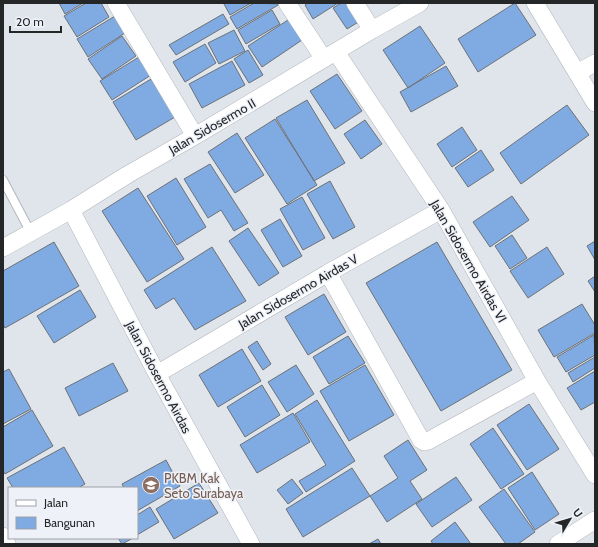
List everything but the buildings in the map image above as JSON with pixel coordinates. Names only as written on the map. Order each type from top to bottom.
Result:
[{"type":"street","points":[[116,3],[195,136]]},
{"type":"street","name":"Jalan Sidosermo Airdas VI","points":[[287,3],[330,56],[441,210],[537,381],[595,475]]},
{"type":"street","points":[[355,3],[372,30]]},
{"type":"street","name":"Jalan Sidosermo II","points":[[3,248],[71,210],[127,174],[195,136],[420,3]]},
{"type":"street","points":[[535,3],[595,103]]},
{"type":"street","points":[[577,73],[595,63]]},
{"type":"street","name":"Jalan Sidosermo Airdas","points":[[71,210],[157,374],[251,544]]},
{"type":"street","name":"Jalan Sidosermo Airdas V","points":[[157,374],[328,273],[441,210]]},
{"type":"street","points":[[328,273],[421,440],[424,442],[537,381]]},
{"type":"street","points":[[558,544],[595,520]]},
{"type":"street","points":[[3,536],[7,544]]},
{"type":"lane","points":[[3,180],[30,233]]},
{"type":"place","name":"PKBM Kak Seto Surabaya","points":[[151,485]]}]
